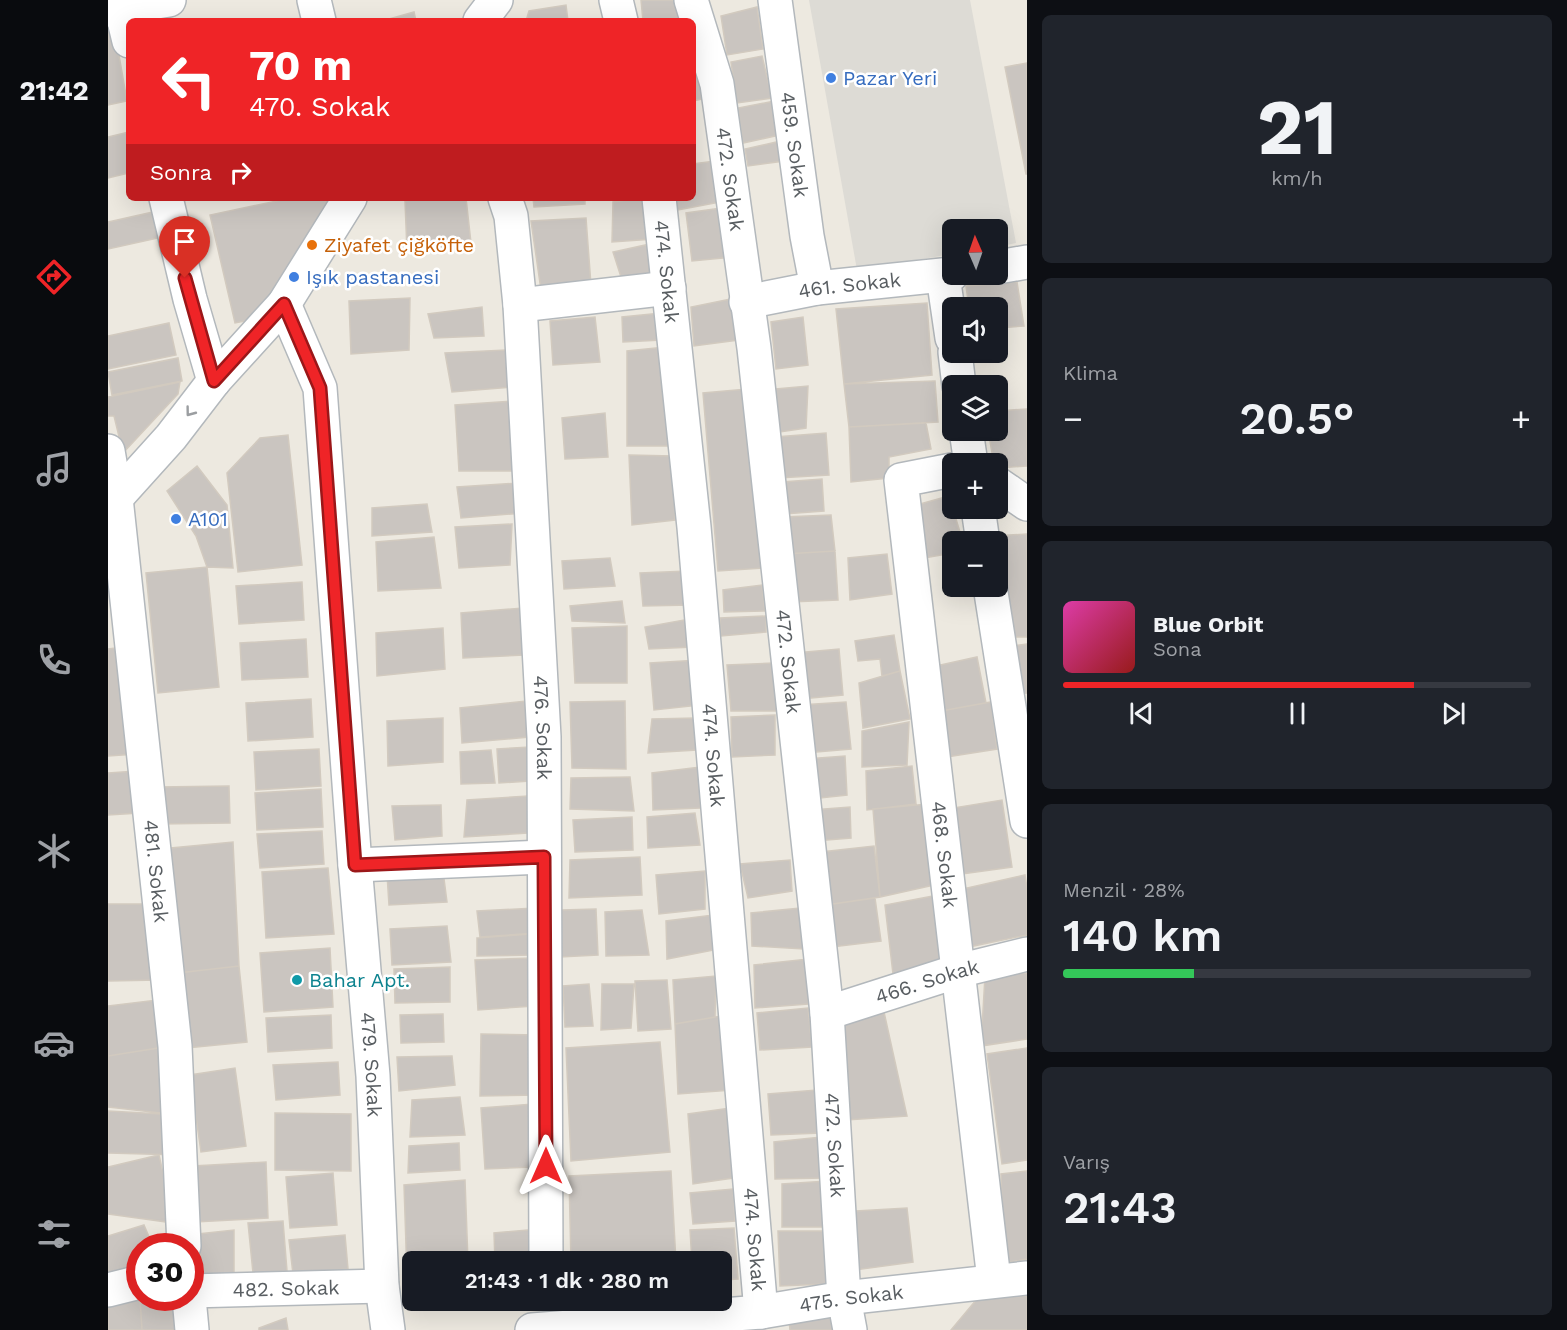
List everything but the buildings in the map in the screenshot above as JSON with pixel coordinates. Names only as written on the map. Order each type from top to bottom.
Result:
[{"type":"street","points":[[126,34],[115,9],[169,0]]},
{"type":"street","points":[[314,0],[318,18]]},
{"type":"street","points":[[482,18],[496,0]]},
{"type":"street","points":[[616,0],[620,18]]},
{"type":"street","name":"472. Sokak","points":[[691,0],[717,84],[754,348],[827,1013],[844,1298],[850,1330]]},
{"type":"street","name":"459. Sokak","points":[[775,0],[807,236],[817,288]]},
{"type":"street","points":[[167,201],[190,298],[214,381]]},
{"type":"street","points":[[112,504],[171,437],[214,381],[284,304],[348,201]]},
{"type":"street","name":"476. Sokak","points":[[506,201],[511,216],[520,305],[543,737],[546,1251]]},
{"type":"street","name":"474. Sokak","points":[[659,201],[694,527],[760,1312]]},
{"type":"street","points":[[1008,265],[1027,262]]},
{"type":"street","name":"461. Sokak","points":[[746,302],[817,288],[942,276]]},
{"type":"street","points":[[520,305],[669,288]]},
{"type":"street","name":"479. Sokak","points":[[284,304],[320,388],[373,1076],[382,1286],[388,1330]]},
{"type":"street","name":"481. Sokak","points":[[108,450],[112,504],[175,1046],[182,1233]]},
{"type":"street","name":"468. Sokak","points":[[942,472],[901,480],[994,1280]]},
{"type":"street","points":[[1008,491],[1027,504]]},
{"type":"street","points":[[992,597],[1027,821]]},
{"type":"street","points":[[355,865],[544,857]]},
{"type":"street","name":"466. Sokak","points":[[827,1013],[958,971],[1027,954]]},
{"type":"street","name":"475. Sokak","points":[[543,1322],[682,1324],[844,1298],[1027,1278]]},
{"type":"street","points":[[108,1290],[126,1286]]},
{"type":"street","name":"482. Sokak","points":[[204,1291],[382,1286]]},
{"type":"street","points":[[190,1311],[192,1330]]},
{"type":"shaded area","points":[[809,0],[970,0],[1016,243],[1008,245],[1008,219],[942,219],[942,256],[857,270]]},
{"type":"place","name":"Pazar Yeri","points":[[831,78]]},
{"type":"place","name":"Ziyafet çiğköfte","points":[[312,245]]},
{"type":"place","name":"Işık pastanesi","points":[[294,277]]},
{"type":"place","name":"A101","points":[[176,519]]},
{"type":"place","name":"Bahar Apt.","points":[[297,980]]},
{"type":"route","points":[[185,278],[214,381],[284,304],[320,388],[355,865],[544,857],[546,1166]]}]
